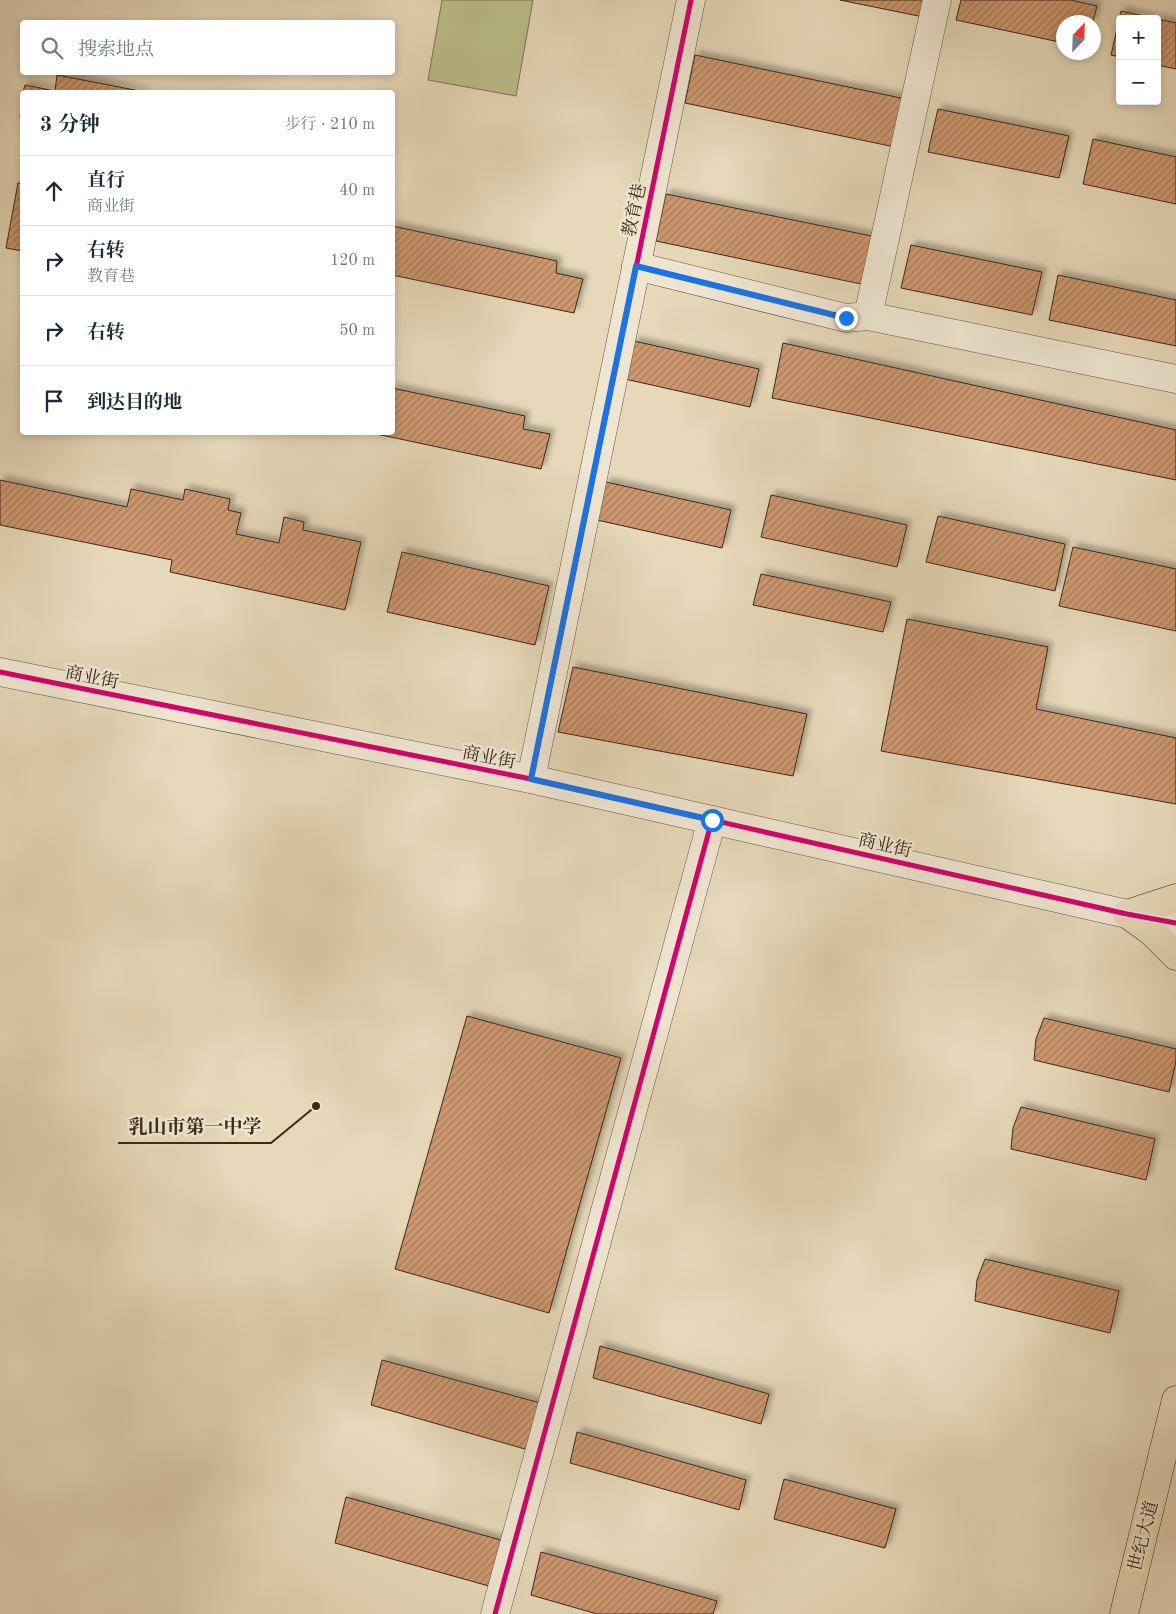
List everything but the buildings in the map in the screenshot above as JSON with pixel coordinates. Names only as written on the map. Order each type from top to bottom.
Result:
[{"type":"main road","points":[[1127,914],[1176,898]]},
{"type":"main road","points":[[1127,914],[1152,932],[1176,956]]},
{"type":"main road","name":"世纪大道","points":[[1124,1614],[1176,1400]]},
{"type":"street","name":"教育巷","points":[[531,779],[691,0]]},
{"type":"street","points":[[868,316],[937,0]]},
{"type":"street","points":[[636,266],[846,318],[868,316],[1176,379]]},
{"type":"street","name":"商业街","points":[[0,672],[531,779],[1127,914],[1176,923]]},
{"type":"street","points":[[495,1614],[712,820]]},
{"type":"green space","points":[[442,0],[533,0],[516,96],[428,80]]},
{"type":"cycle path","points":[[531,779],[691,0]]},
{"type":"cycle path","points":[[0,672],[531,779],[1127,914],[1176,923]]},
{"type":"cycle path","points":[[495,1614],[712,820]]},
{"type":"place","name":"乳山市第一中学","points":[[316,1106]]},
{"type":"route","points":[[712,820],[531,779],[636,266],[846,318]]}]
